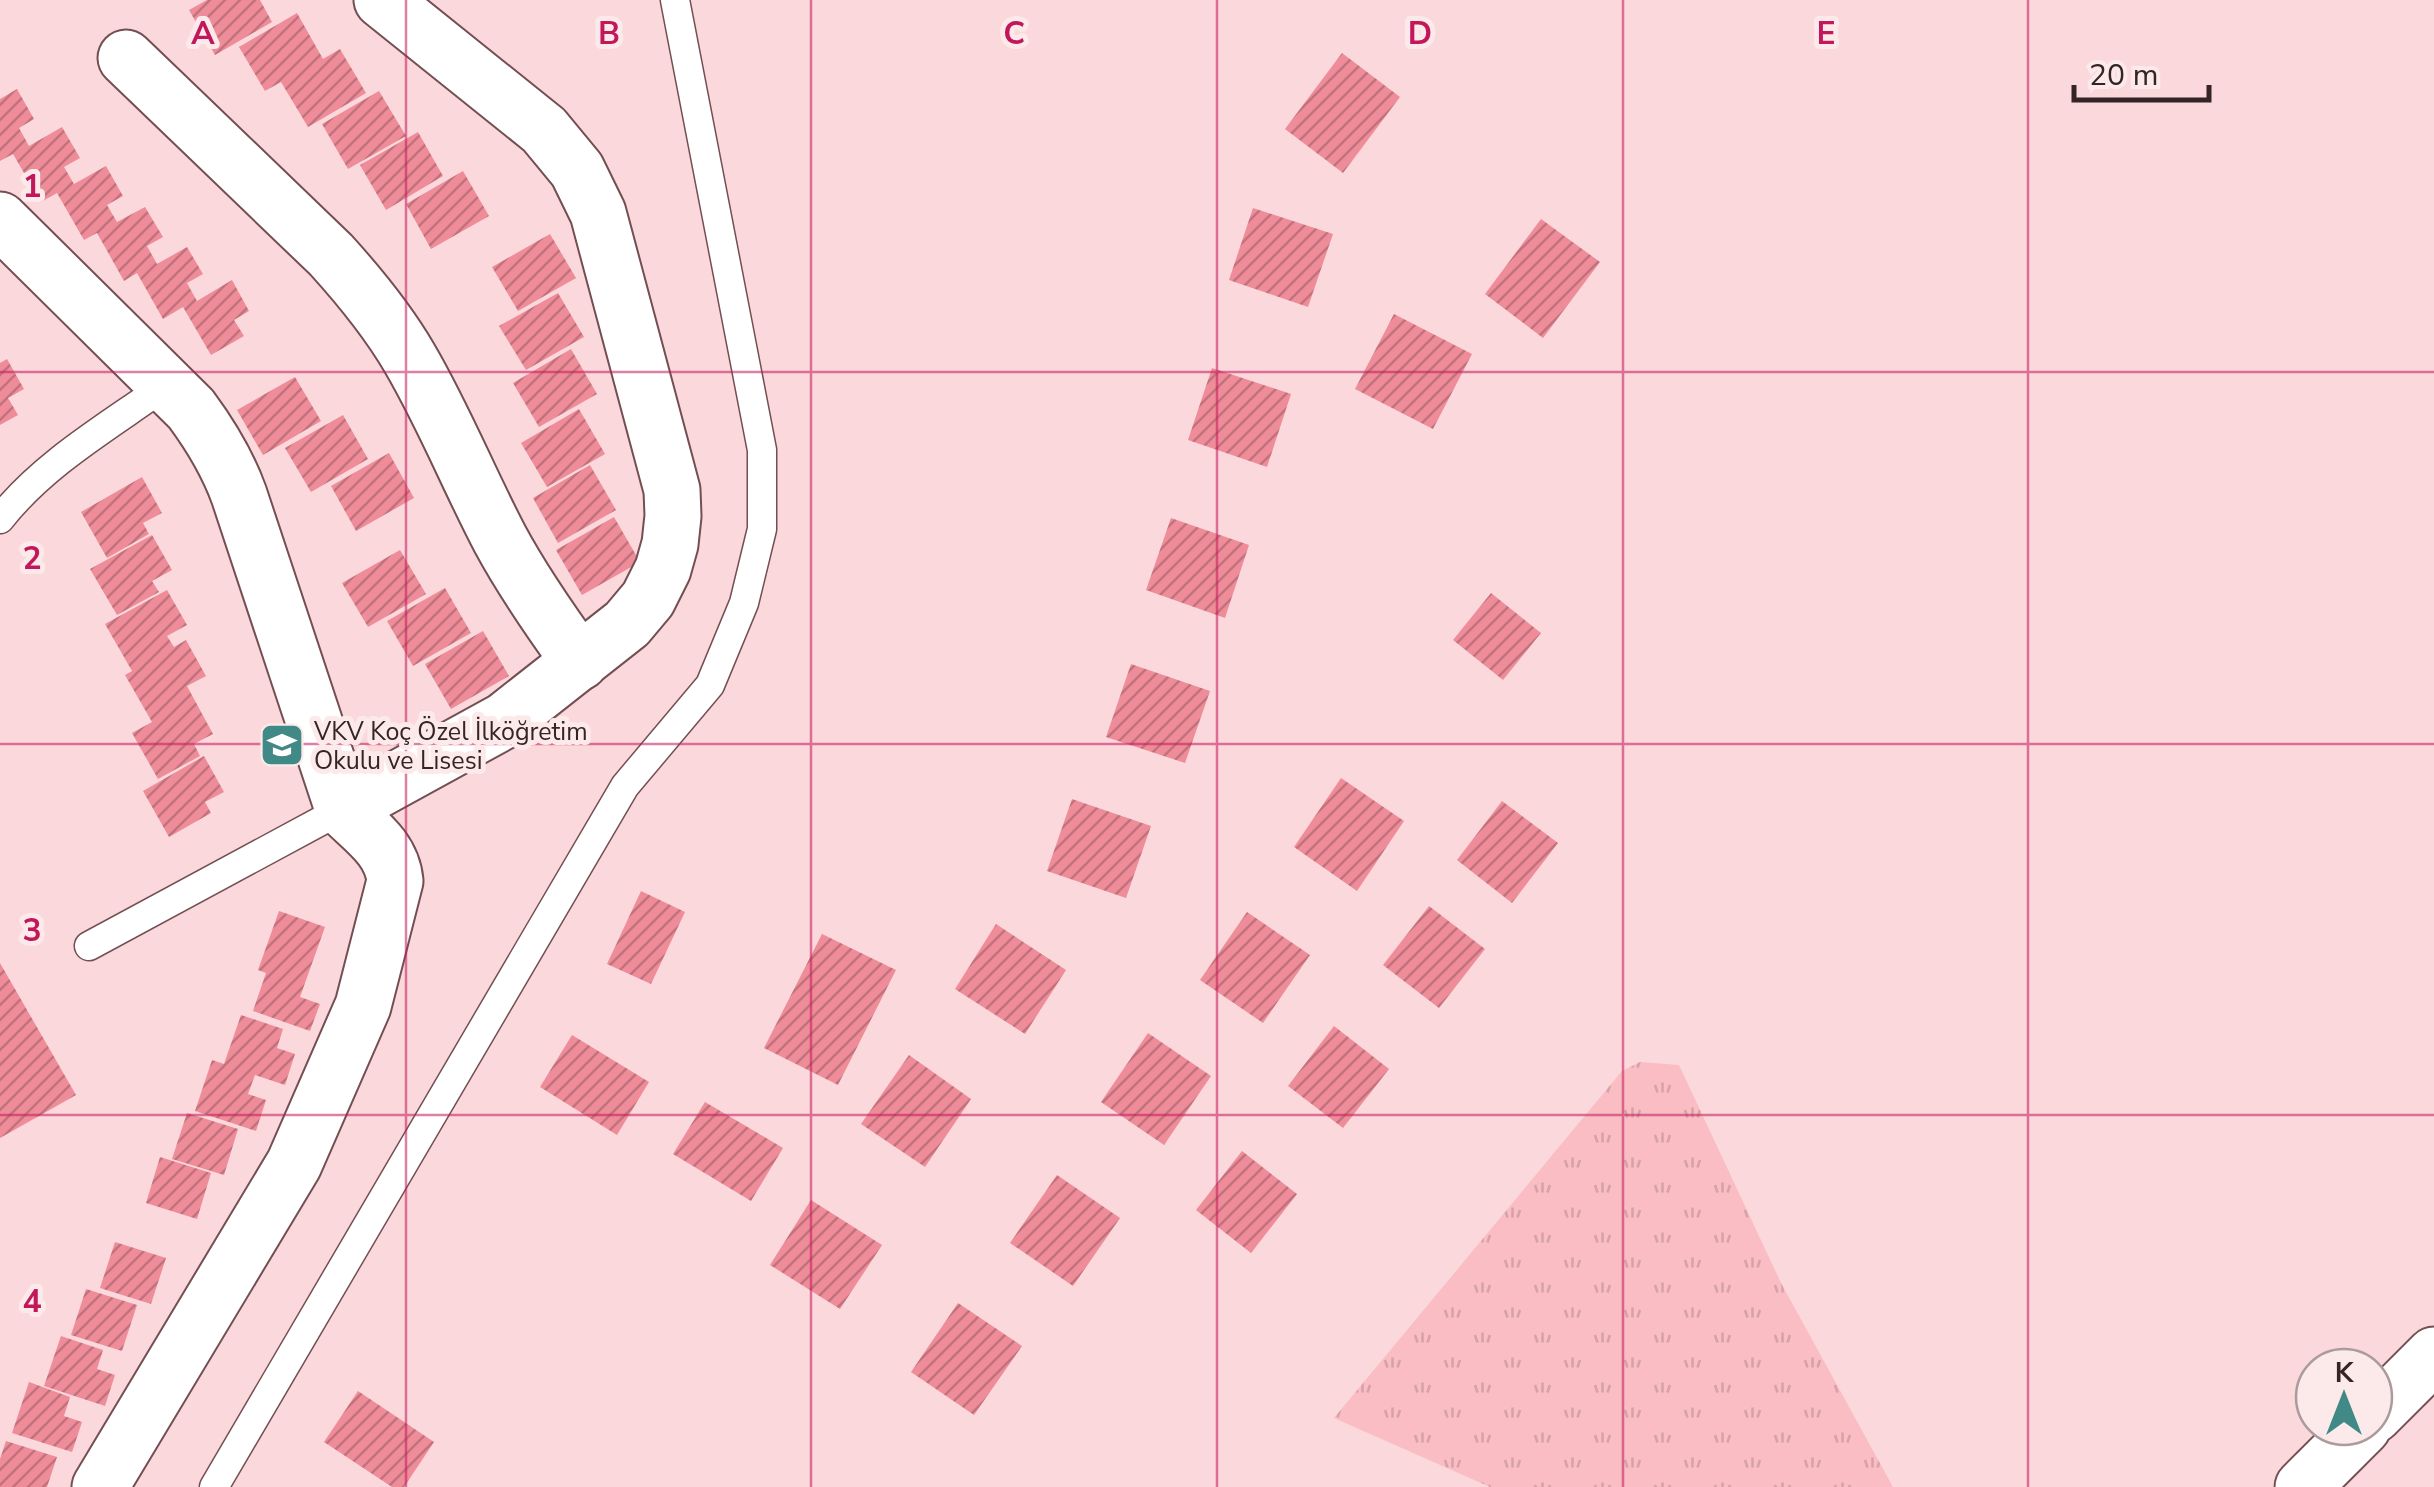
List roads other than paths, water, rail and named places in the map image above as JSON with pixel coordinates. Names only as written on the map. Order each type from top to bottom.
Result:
[{"type":"street","points":[[343,809],[505,720],[627,624],[648,599],[662,569],[674,516],[672,490],[598,212],[577,170],[544,130],[382,0]]},
{"type":"street","points":[[126,58],[331,255],[378,312],[411,360],[526,584],[580,662]]},
{"type":"street","points":[[0,220],[166,384],[211,436],[227,464],[343,809],[382,845],[394,868],[392,895],[363,1006],[294,1164],[100,1487]]},
{"type":"street","points":[[2394,1396],[2434,1355]]},
{"type":"street","points":[[2303,1487],[2342,1447]]},
{"type":"lane","points":[[214,1487],[625,786],[710,686],[744,603],[762,529],[762,450],[675,0]]},
{"type":"lane","points":[[0,519],[63,458],[166,384]]},
{"type":"lane","points":[[89,946],[343,809]]},
{"type":"place","name":"VKV Koç Özel İlköğretim Okulu ve Lisesi","points":[[282,745]]}]
